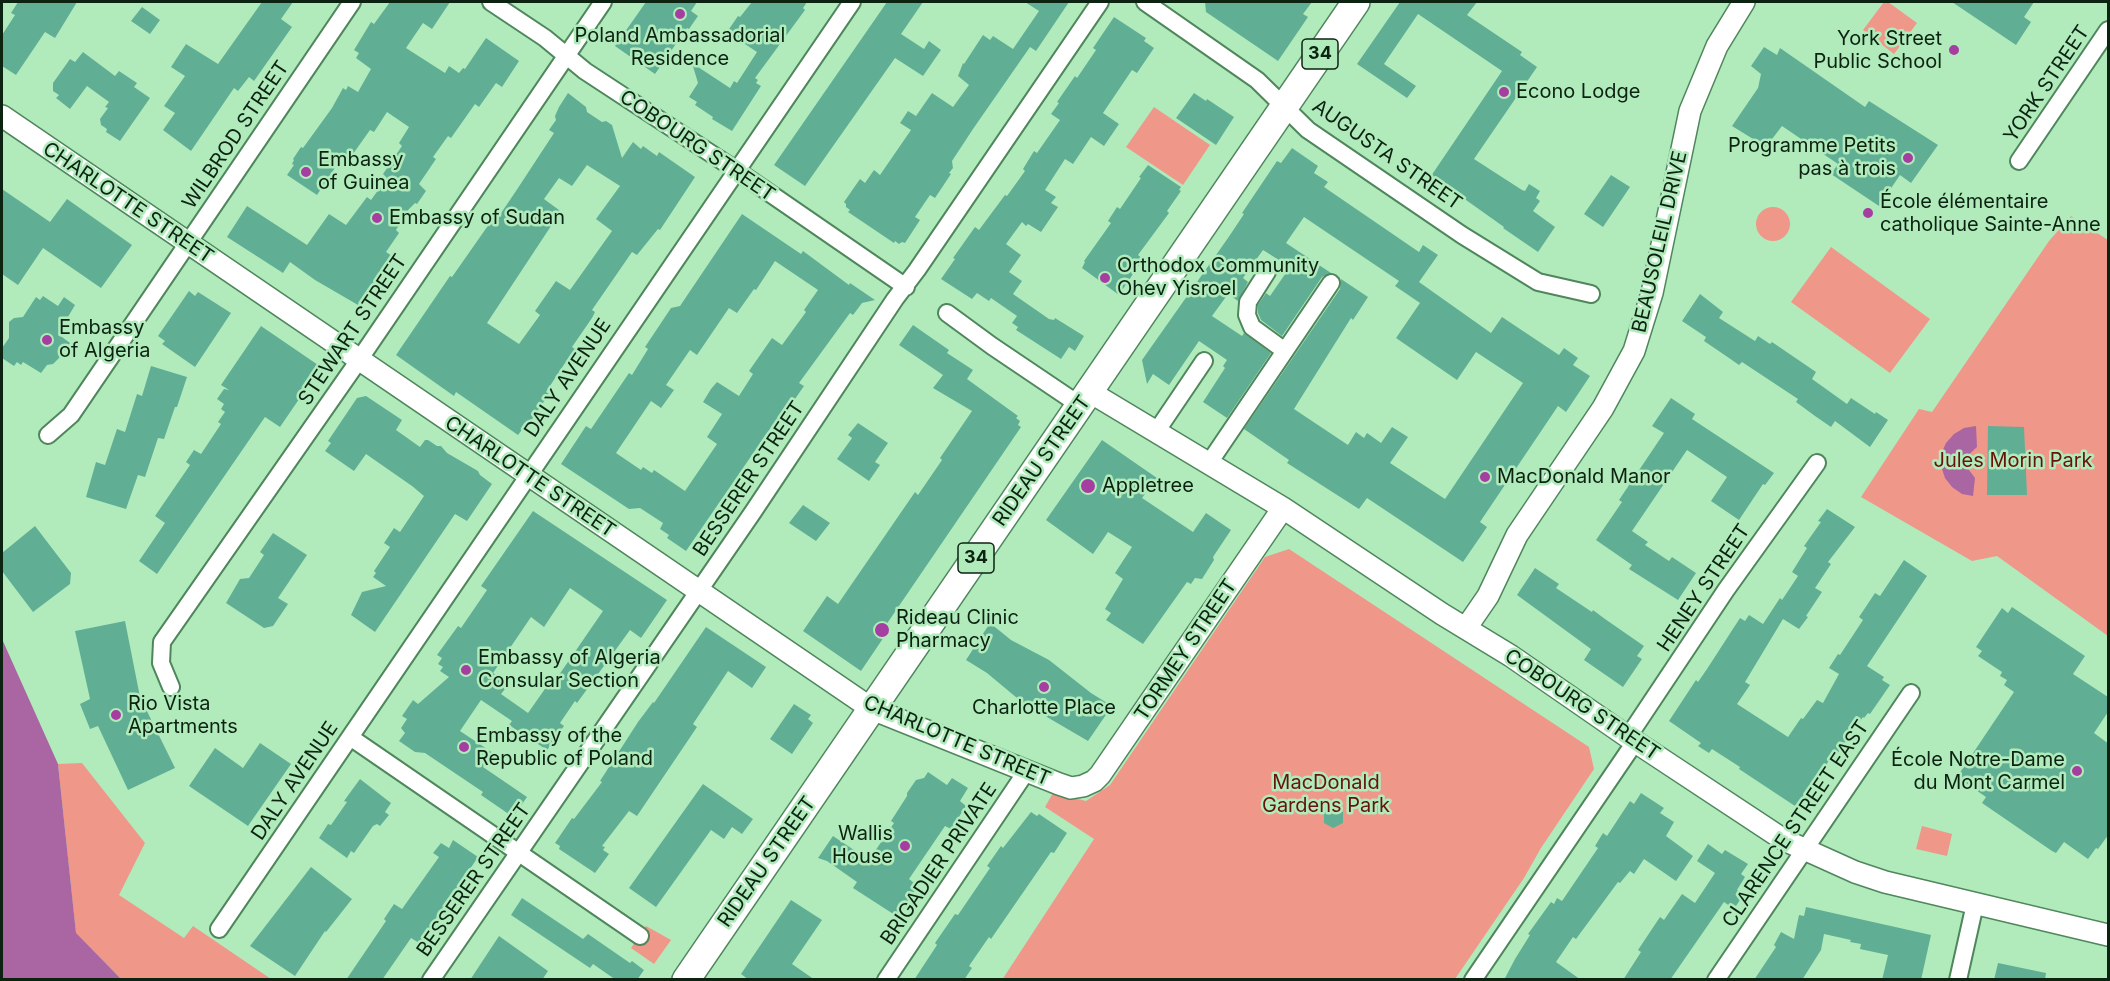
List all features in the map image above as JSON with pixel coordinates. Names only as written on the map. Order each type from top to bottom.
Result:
[{"type":"main road","name":"RIDEAU STREET","points":[[689,979],[1356,2]]},
{"type":"street","name":"WILBROD STREET","points":[[48,435],[71,415],[352,2]]},
{"type":"street","name":"COBOURG STREET","points":[[491,2],[545,38],[585,71],[736,170],[906,287]]},
{"type":"street","name":"STEWART STREET","points":[[171,687],[161,663],[162,642],[603,2]]},
{"type":"street","name":"DALY AVENUE","points":[[219,929],[852,2]]},
{"type":"street","name":"BESSERER STREET","points":[[431,980],[1100,2]]},
{"type":"street","name":"AUGUSTA STREET","points":[[1144,2],[1257,80],[1308,130],[1462,235],[1538,282],[1591,294]]},
{"type":"street","name":"BEAUSOLEIL DRIVE","points":[[1466,628],[1488,596],[1517,534],[1603,408],[1634,351],[1652,292],[1690,111],[1710,62],[1744,2]]},
{"type":"street","name":"YORK STREET","points":[[2019,161],[2109,30]]},
{"type":"street","name":"CHARLOTTE STREET","points":[[2,116],[872,709],[1026,772],[1071,788],[1083,786]]},
{"type":"street","points":[[1266,272],[1248,302],[1247,315],[1252,327],[1285,351]]},
{"type":"street","points":[[1209,463],[1331,283]]},
{"type":"street","name":"COBOURG STREET","points":[[947,313],[992,346],[1085,399],[1156,432],[1283,508],[1442,614],[1511,656],[1784,840],[1885,882],[2109,934]]},
{"type":"street","points":[[1156,432],[1204,361]]},
{"type":"street","name":"HENEY STREET","points":[[1473,980],[1632,739],[1726,590],[1817,463]]},
{"type":"street","name":"TORMEY STREET","points":[[1083,786],[1100,775],[1283,508]]},
{"type":"street","name":"CLARENCE STREET EAST","points":[[1716,980],[1911,693]]},
{"type":"street","points":[[350,737],[640,936]]},
{"type":"street","name":"BRIGADIER PRIVATE","points":[[886,980],[1026,772]]},
{"type":"street","points":[[1958,980],[1975,904]]},
{"type":"green space","points":[[1884,2],[1888,2],[1917,23],[1894,54],[1863,30]]},
{"type":"green space","points":[[1154,107],[1210,145],[1183,185],[1126,147]]},
{"type":"green space","points":[[1773,207],[1785,212],[1790,224],[1785,236],[1773,241],[1761,236],[1756,224],[1761,212]]},
{"type":"green space","name":"Jules Morin Park","points":[[2071,216],[2108,240],[2108,636],[1997,556],[1972,561],[1861,497],[1919,409],[1932,412],[2049,241]]},
{"type":"green space","points":[[1831,247],[1930,319],[1890,373],[1791,302]]},
{"type":"green space","name":"MacDonald Gardens Park","points":[[1289,549],[1589,747],[1594,769],[1541,848],[1524,878],[1455,979],[1002,980],[1094,839],[1045,807],[1053,793],[1086,801],[1110,785],[1265,557]]},
{"type":"green space","points":[[82,763],[145,843],[119,895],[184,938],[193,926],[271,979],[121,979],[76,934],[58,764]]},
{"type":"green space","points":[[1922,826],[1952,834],[1947,856],[1916,849]]},
{"type":"green space","points":[[646,926],[671,940],[654,964],[631,948]]},
{"type":"shaded area","points":[[1976,426],[1977,447],[1966,457],[1966,466],[1975,478],[1973,496],[1962,494],[1945,478],[1941,466],[1941,454],[1946,443],[1954,434],[1964,428]]},
{"type":"shaded area","points":[[2,639],[58,764],[76,933],[121,979],[2,979]]},
{"type":"building","points":[[18,2],[77,2],[55,38],[45,32],[16,75],[2,66],[2,35],[15,15],[11,13]]},
{"type":"building","points":[[262,2],[293,2],[281,19],[292,27],[254,81],[249,77],[238,91],[234,88],[191,151],[163,130],[175,113],[164,106],[185,76],[171,67],[186,44],[218,64]]},
{"type":"building","points":[[390,2],[450,2],[432,29],[423,23],[406,48],[445,73],[449,66],[459,73],[463,68],[465,69],[486,38],[519,61],[502,87],[496,83],[479,107],[475,104],[451,138],[448,136],[433,157],[436,159],[419,184],[426,191],[417,204],[415,203],[409,209],[396,230],[399,233],[386,252],[395,258],[385,273],[382,271],[358,305],[315,280],[290,262],[283,273],[227,237],[247,206],[307,245],[329,214],[346,225],[367,197],[371,200],[387,178],[383,174],[402,146],[399,143],[409,127],[387,112],[374,132],[370,130],[348,161],[342,157],[317,195],[287,175],[294,165],[292,164],[293,159],[332,108],[343,88],[346,90],[348,86],[358,92],[371,69],[356,58],[359,53],[354,50],[371,22],[374,24]]},
{"type":"building","points":[[646,2],[697,2],[691,11],[698,16],[655,74],[615,46]]},
{"type":"building","points":[[752,2],[807,2],[803,8],[805,10],[755,78],[758,80],[756,83],[761,86],[732,131],[712,119],[713,117],[695,105],[697,102],[689,97],[698,83],[692,63],[730,88],[734,81],[737,83],[757,52],[727,32]]},
{"type":"building","points":[[887,2],[923,2],[901,34],[924,49],[929,41],[941,50],[923,76],[895,58],[805,186],[774,165]]},
{"type":"building","points":[[1025,2],[1069,2],[1036,51],[1030,47],[973,129],[952,161],[953,168],[949,173],[951,174],[935,198],[930,195],[915,217],[920,220],[905,243],[899,244],[895,241],[894,243],[848,212],[850,210],[844,202],[860,179],[865,183],[874,170],[880,175],[911,130],[900,123],[908,111],[916,116],[932,93],[953,107],[969,85],[958,76],[963,63],[983,35],[990,40],[993,36],[1013,49],[1039,11]]},
{"type":"building","points":[[1205,2],[1312,2],[1303,14],[1308,17],[1278,61],[1206,12]]},
{"type":"building","name":"Econo Lodge","points":[[1400,2],[1477,2],[1467,15],[1522,52],[1520,55],[1537,67],[1474,159],[1522,190],[1525,191],[1529,184],[1540,191],[1536,198],[1540,201],[1533,211],[1555,227],[1538,252],[1466,200],[1452,191],[1450,194],[1429,179],[1502,71],[1418,14],[1384,64],[1416,86],[1407,98],[1357,64]]},
{"type":"building","points":[[1952,2],[2034,2],[2024,17],[2031,22],[2016,45]]},
{"type":"building","points":[[142,7],[160,20],[150,34],[131,21]]},
{"type":"building","points":[[1114,17],[1146,38],[1144,41],[1154,48],[1137,73],[1132,70],[1103,113],[1119,124],[1104,146],[1091,137],[1073,164],[1065,159],[1045,190],[1056,197],[1051,203],[1058,207],[1041,232],[1022,222],[1006,244],[1021,255],[1009,272],[1022,281],[1013,294],[1049,319],[1054,320],[1055,318],[1084,336],[1075,351],[1069,347],[1061,359],[1016,330],[1018,327],[1012,323],[1017,316],[991,298],[989,301],[977,293],[972,299],[941,279],[975,227],[979,230],[1005,195],[1007,196],[1025,171],[1023,169],[1034,151],[1037,153],[1060,120],[1051,114],[1059,103],[1057,102],[1096,50],[1093,48]]},
{"type":"building","points":[[1764,47],[1777,55],[1780,48],[1865,107],[1869,101],[1938,145],[1911,183],[1900,175],[1879,206],[1831,174],[1838,164],[1782,126],[1766,147],[1732,126],[1758,88],[1761,74],[1751,66]]},
{"type":"building","points":[[83,52],[115,76],[119,71],[137,83],[134,87],[150,98],[120,141],[106,132],[107,129],[101,125],[100,119],[108,108],[105,107],[109,102],[87,86],[70,109],[56,98],[59,95],[53,91],[53,83],[70,59],[75,62]]},
{"type":"building","points":[[568,93],[586,107],[587,112],[602,122],[606,121],[612,125],[622,158],[633,142],[641,149],[643,146],[657,156],[659,152],[695,177],[660,230],[658,229],[637,255],[632,252],[592,310],[595,312],[592,318],[572,347],[578,351],[569,365],[565,363],[546,392],[549,394],[526,428],[524,427],[518,435],[456,392],[454,396],[396,355],[450,276],[452,277],[494,217],[497,219],[516,191],[554,133],[549,130],[556,120],[555,116]],"holes":[[[587,165],[620,186],[596,219],[612,231],[570,290],[556,281],[535,311],[540,315],[519,344],[487,323],[553,223],[555,224],[563,213],[544,199],[559,178],[572,186]]]},
{"type":"building","points":[[1194,93],[1234,117],[1216,145],[1176,118]]},
{"type":"building","points":[[1292,148],[1318,166],[1314,173],[1328,182],[1324,187],[1419,252],[1423,245],[1438,255],[1419,282],[1491,333],[1502,317],[1559,355],[1564,348],[1578,358],[1573,365],[1590,376],[1566,412],[1558,406],[1480,522],[1487,527],[1463,562],[1367,498],[1359,509],[1287,463],[1289,460],[1244,429],[1340,289],[1341,279],[1368,297],[1353,320],[1351,318],[1294,409],[1348,445],[1356,432],[1364,438],[1367,433],[1381,443],[1392,427],[1408,437],[1390,463],[1445,499],[1523,383],[1476,352],[1457,380],[1396,338],[1420,303],[1395,286],[1399,281],[1304,217],[1286,243],[1331,273],[1322,277],[1282,336],[1261,320],[1258,305],[1266,293],[1270,296],[1290,267],[1263,250],[1243,278],[1248,282],[1238,301],[1228,294],[1212,316],[1242,336],[1244,333],[1271,353],[1227,418],[1203,402],[1225,368],[1223,366],[1227,360],[1199,341],[1169,385],[1153,374],[1147,384],[1142,360],[1228,238],[1277,161],[1281,163]]},
{"type":"building","points":[[1148,165],[1181,187],[1179,190],[1181,191],[1167,211],[1169,213],[1138,255],[1143,259],[1119,295],[1082,268],[1084,261],[1111,223],[1108,221],[1117,207],[1120,209]]},
{"type":"building","points":[[1611,175],[1630,187],[1603,227],[1584,214]]},
{"type":"building","points":[[2,189],[50,222],[67,199],[132,245],[101,288],[43,248],[18,285],[2,274]]},
{"type":"building","points":[[742,214],[801,254],[803,251],[849,285],[850,283],[875,300],[862,303],[853,315],[850,313],[799,383],[804,386],[779,422],[776,420],[686,551],[667,538],[669,535],[660,529],[663,523],[640,508],[629,509],[561,464],[586,426],[591,429],[629,373],[632,375],[648,349],[645,347],[671,308],[680,306]],"holes":[[[775,261],[818,290],[804,310],[806,312],[782,345],[772,338],[749,371],[753,374],[739,396],[717,382],[711,389],[703,402],[722,414],[707,437],[717,444],[685,491],[654,470],[652,473],[643,467],[641,470],[616,453],[651,401],[661,408],[674,390],[666,385],[690,350],[697,355],[729,308],[737,313]]]},
{"type":"building","points":[[189,291],[195,296],[198,292],[231,313],[195,367],[162,344],[165,341],[158,336]]},
{"type":"building","points":[[1700,294],[1723,312],[1719,318],[1755,341],[1758,336],[1770,344],[1772,342],[1816,372],[1812,379],[1847,404],[1851,398],[1888,420],[1870,447],[1835,421],[1831,427],[1796,402],[1798,399],[1742,362],[1739,365],[1704,341],[1706,337],[1682,321]]},
{"type":"building","points":[[43,296],[58,306],[64,297],[75,305],[58,334],[70,343],[59,358],[53,364],[47,365],[41,373],[23,362],[21,365],[17,362],[14,366],[2,358],[2,348],[9,338],[9,322],[14,318],[23,317],[36,297],[40,300]]},
{"type":"building","points":[[913,325],[949,350],[947,353],[973,370],[967,379],[1018,416],[1016,418],[1020,421],[1018,425],[1021,427],[886,625],[890,628],[861,671],[803,631],[827,596],[838,604],[915,492],[918,495],[972,411],[933,388],[943,375],[899,345]]},
{"type":"building","points":[[261,326],[321,367],[280,427],[265,417],[157,574],[139,561],[165,523],[155,516],[190,465],[186,462],[194,450],[201,454],[221,424],[218,422],[225,412],[221,409],[224,404],[217,399],[224,389],[229,390],[221,385]]},
{"type":"building","points":[[151,366],[187,377],[164,439],[158,438],[145,477],[138,475],[126,509],[86,497],[96,462],[105,465],[117,429],[125,432],[137,394],[142,396]]},
{"type":"building","points":[[366,396],[402,420],[396,430],[420,447],[425,440],[441,446],[447,453],[478,471],[492,484],[467,521],[455,514],[375,632],[351,615],[362,592],[386,586],[373,577],[376,573],[374,571],[390,547],[384,543],[394,528],[400,532],[424,496],[366,454],[354,471],[325,451],[331,443],[328,441],[357,398]]},
{"type":"building","points":[[1671,398],[1695,414],[1692,419],[1774,473],[1765,485],[1763,484],[1739,520],[1711,501],[1727,477],[1687,450],[1632,531],[1648,542],[1645,545],[1669,561],[1672,557],[1696,573],[1678,600],[1629,569],[1632,565],[1596,540],[1622,502],[1619,500],[1664,433],[1652,426]]},
{"type":"building","points":[[858,423],[888,443],[875,462],[880,465],[869,481],[837,459],[852,438],[848,435]]},
{"type":"building","points":[[1988,426],[2024,427],[2027,495],[1987,495]]},
{"type":"building","points":[[1102,440],[1157,478],[1142,498],[1193,532],[1206,513],[1231,530],[1202,579],[1195,578],[1191,584],[1187,582],[1143,644],[1106,620],[1111,613],[1105,609],[1123,579],[1115,573],[1132,547],[1108,532],[1093,554],[1046,520]]},
{"type":"building","points":[[803,505],[830,523],[816,541],[789,523]]},
{"type":"building","points":[[1827,509],[1855,527],[1828,562],[1831,564],[1815,588],[1822,592],[1806,616],[1808,617],[1799,629],[1783,619],[1745,682],[1750,685],[1737,704],[1788,737],[1817,700],[1823,703],[1839,674],[1829,668],[1863,620],[1859,617],[1875,593],[1880,596],[1904,560],[1927,576],[1867,666],[1884,677],[1882,680],[1890,685],[1870,714],[1863,717],[1833,760],[1830,759],[1798,808],[1712,749],[1709,753],[1698,746],[1701,743],[1669,721],[1740,618],[1745,621],[1749,615],[1763,624],[1780,598],[1782,600],[1798,576],[1792,572],[1807,548],[1804,546]]},
{"type":"building","points":[[533,511],[667,600],[641,638],[630,630],[577,703],[575,701],[560,723],[564,726],[547,750],[509,725],[512,721],[481,700],[460,731],[493,753],[483,767],[527,797],[513,817],[481,795],[483,792],[425,753],[415,752],[399,741],[405,733],[401,728],[407,719],[402,716],[413,700],[418,704],[449,677],[440,671],[443,667],[438,664],[442,658],[437,655],[458,626],[461,628],[487,590],[481,586]],"holes":[[[570,588],[603,611],[550,688],[547,686],[528,713],[501,694],[509,684],[493,673],[531,617],[544,627]]]},
{"type":"building","points":[[35,526],[71,573],[70,584],[33,612],[2,571],[2,553]]},
{"type":"building","points":[[273,533],[307,555],[278,598],[288,604],[273,626],[264,628],[226,603],[240,579],[249,578],[264,555],[260,552]]},
{"type":"building","points":[[1535,568],[1559,584],[1556,588],[1592,612],[1593,610],[1644,646],[1637,656],[1642,659],[1623,687],[1584,660],[1591,649],[1517,595]]},
{"type":"building","points":[[2012,607],[2085,656],[2073,674],[2108,697],[2108,712],[2094,733],[2109,744],[2109,834],[2088,859],[2064,842],[2056,853],[2052,851],[1982,803],[1986,797],[1957,777],[2014,692],[2004,685],[2007,680],[2000,676],[2002,672],[1978,656],[1982,651],[1976,647],[2002,608],[2008,613]]},
{"type":"building","name":"Rio Vista Apartments","points":[[125,621],[140,697],[175,768],[128,790],[98,726],[90,729],[80,704],[90,699],[75,631]]},
{"type":"building","name":"Charlotte Place","points":[[990,623],[1011,640],[1049,660],[1091,693],[1112,706],[1088,741],[1023,703],[987,673],[966,660]]},
{"type":"building","points":[[706,627],[766,667],[752,688],[728,671],[693,724],[697,727],[637,816],[629,811],[602,846],[605,847],[603,850],[609,854],[595,873],[559,849],[560,846],[555,843],[602,782],[600,781],[638,722],[654,703]]},
{"type":"building","points":[[794,704],[811,715],[808,719],[813,723],[792,754],[770,739]]},
{"type":"building","points":[[260,743],[291,764],[248,826],[189,786],[215,748],[243,768]]},
{"type":"building","name":"Wallis House","points":[[928,772],[947,785],[952,778],[968,788],[960,801],[966,806],[951,829],[945,826],[909,879],[918,886],[898,917],[853,888],[857,882],[827,861],[818,858],[833,836],[869,860],[894,823],[891,821],[907,793],[916,780],[924,778]]},
{"type":"building","points":[[360,779],[391,803],[385,812],[389,815],[380,826],[377,824],[373,826],[354,853],[351,851],[347,858],[319,838],[347,802],[344,801]]},
{"type":"building","points":[[703,784],[753,819],[742,834],[732,827],[724,839],[711,830],[656,907],[629,888]]},
{"type":"building","points":[[1641,793],[1664,808],[1660,813],[1674,822],[1666,836],[1693,856],[1676,881],[1644,859],[1634,874],[1630,871],[1620,883],[1618,882],[1576,939],[1573,937],[1556,962],[1581,980],[1504,980],[1530,935],[1528,934],[1551,902],[1554,904],[1557,898],[1562,901],[1598,848],[1595,846],[1603,833],[1607,836],[1630,801],[1634,804]]},
{"type":"building","points":[[1334,806],[1343,812],[1343,823],[1333,828],[1324,823],[1324,812]]},
{"type":"building","points":[[1031,812],[1037,816],[1039,814],[1067,833],[1054,853],[1051,852],[991,939],[989,937],[969,966],[972,968],[964,980],[914,980],[937,945],[935,943],[955,914],[958,915],[990,868],[987,866]]},
{"type":"building","points":[[453,840],[478,857],[462,881],[466,883],[457,896],[453,893],[430,927],[435,930],[424,946],[411,938],[382,980],[346,980],[386,921],[384,919],[394,904],[402,909],[439,857],[433,853],[441,843],[449,848]]},
{"type":"building","points":[[1708,844],[1722,854],[1725,850],[1748,864],[1741,874],[1745,877],[1737,890],[1744,894],[1734,909],[1724,902],[1670,980],[1623,980],[1641,952],[1638,950],[1660,917],[1664,920],[1682,894],[1695,903],[1715,873],[1697,861]]},
{"type":"building","points":[[311,867],[352,899],[325,931],[295,976],[250,946]]},
{"type":"building","points":[[522,898],[583,939],[588,934],[644,970],[637,980],[616,980],[593,964],[590,968],[511,915]]},
{"type":"building","points":[[791,900],[822,920],[792,964],[815,980],[749,980],[741,974]]},
{"type":"building","points":[[1806,907],[1931,935],[1921,980],[1882,980],[1888,955],[1860,949],[1861,944],[1824,934],[1821,950],[1802,980],[1754,980],[1776,947],[1774,945],[1781,932],[1794,939],[1799,915],[1804,916]]},
{"type":"building","points":[[499,936],[548,971],[542,980],[470,980]]},
{"type":"building","points":[[1998,963],[2046,973],[2045,980],[1994,980]]},
{"type":"place","name":"Poland Ambassadorial Residence","points":[[680,14]]},
{"type":"place","name":"York Street Public School","points":[[1954,50]]},
{"type":"place","name":"Econo Lodge","points":[[1504,92]]},
{"type":"place","name":"Programme Petits pas à trois","points":[[1908,158]]},
{"type":"place","name":"Embassy of Guinea","points":[[306,172]]},
{"type":"place","name":"École élémentaire catholique Sainte-Anne","points":[[1868,213]]},
{"type":"place","name":"Embassy of Sudan","points":[[377,218]]},
{"type":"place","name":"Orthodox Community Ohev Yisroel","points":[[1105,278]]},
{"type":"place","name":"Embassy of Algeria","points":[[47,340]]},
{"type":"place","name":"MacDonald Manor","points":[[1485,477]]},
{"type":"place","name":"Appletree","points":[[1088,486]]},
{"type":"place","name":"Rideau Clinic Pharmacy","points":[[882,630]]},
{"type":"place","name":"Embassy of Algeria Consular Section","points":[[466,670]]},
{"type":"place","name":"Charlotte Place","points":[[1044,687]]},
{"type":"place","name":"Rio Vista Apartments","points":[[116,715]]},
{"type":"place","name":"Embassy of the Republic of Poland","points":[[464,747]]},
{"type":"place","name":"École Notre-Dame du Mont Carmel","points":[[2077,771]]},
{"type":"place","name":"Wallis House","points":[[905,846]]}]
